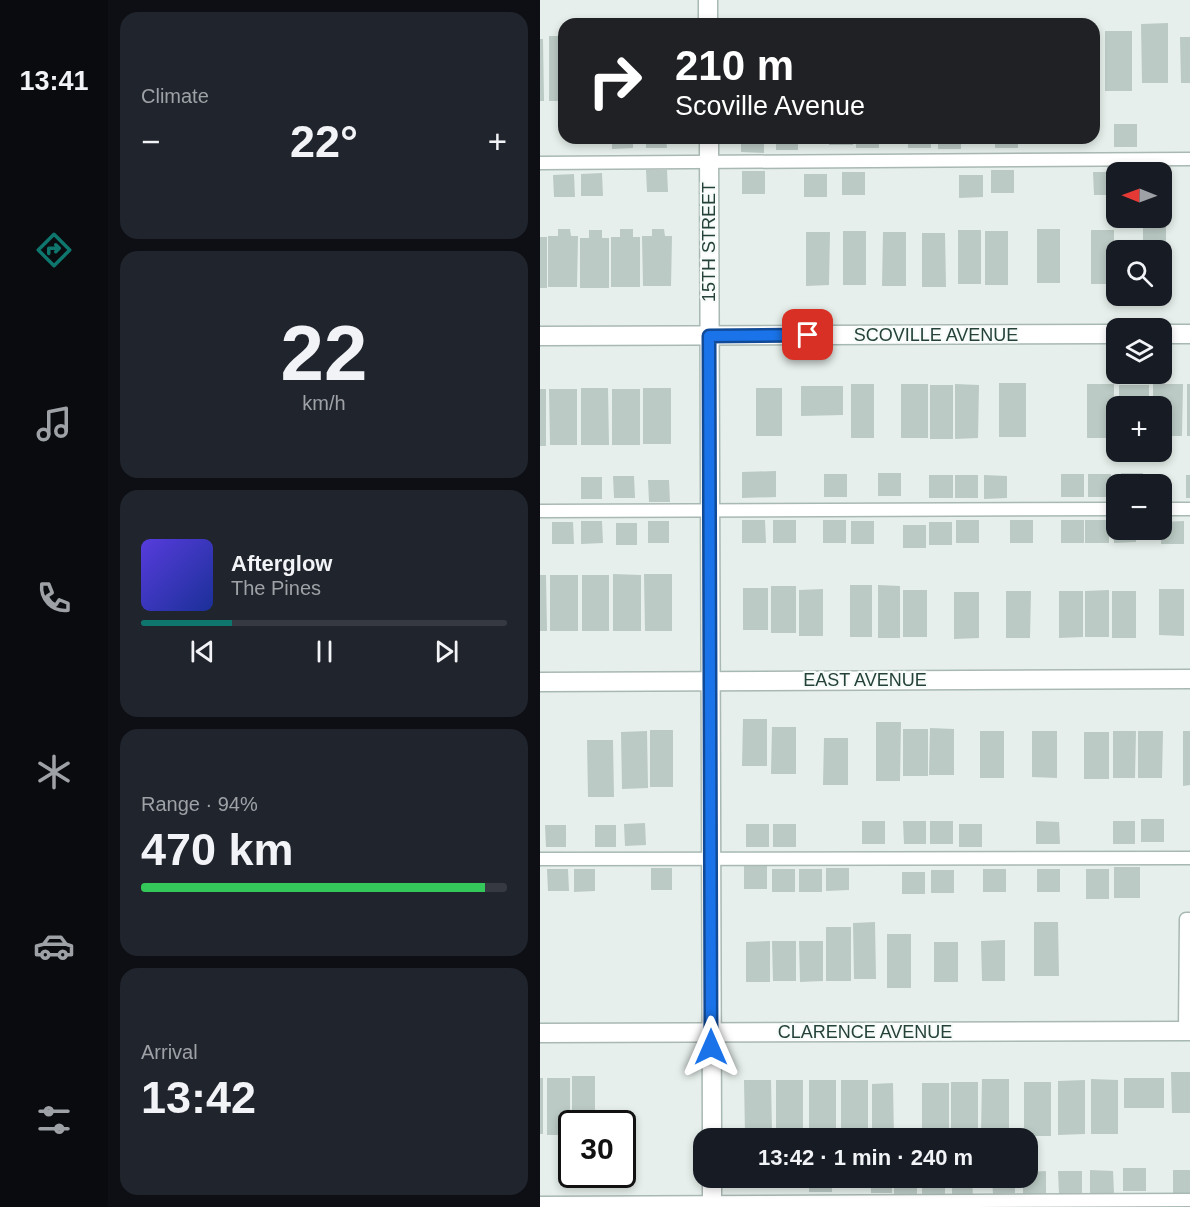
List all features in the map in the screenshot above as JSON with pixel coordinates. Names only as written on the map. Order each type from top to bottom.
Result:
[{"type":"street","points":[[708,0],[708,18]]},
{"type":"street","name":"15TH STREET","points":[[709,144],[712,1128]]},
{"type":"street","name":"SCOVILLE AVENUE","points":[[540,336],[1106,334]]},
{"type":"street","points":[[1172,334],[1190,334]]},
{"type":"street","name":"EAST AVENUE","points":[[540,682],[1190,679]]},
{"type":"street","name":"CLARENCE AVENUE","points":[[540,1033],[1188,1031]]},
{"type":"street","points":[[712,1188],[712,1205]]},
{"type":"lane","points":[[540,163],[1190,159]]},
{"type":"lane","points":[[540,511],[1106,509]]},
{"type":"lane","points":[[1172,509],[1190,509]]},
{"type":"lane","points":[[540,859],[1190,858]]},
{"type":"lane","points":[[1188,1031],[1186,919],[1190,919]]},
{"type":"lane","points":[[540,1203],[712,1205],[1190,1200]]},
{"type":"building","points":[[1168,23],[1168,83],[1142,83],[1141,24]]},
{"type":"building","points":[[1105,31],[1132,31],[1132,91],[1105,91]]},
{"type":"building","points":[[549,36],[558,36],[558,101],[549,101]]},
{"type":"building","points":[[1180,37],[1190,37],[1190,83],[1181,83]]},
{"type":"building","points":[[540,39],[543,39],[544,101],[540,101]]},
{"type":"building","points":[[1114,124],[1137,124],[1137,147],[1114,147]]},
{"type":"building","points":[[612,144],[633,144],[633,148],[612,149]]},
{"type":"building","points":[[646,144],[667,144],[667,148],[646,148]]},
{"type":"building","points":[[741,144],[764,144],[764,153],[741,152]]},
{"type":"building","points":[[776,144],[798,144],[798,150],[776,150]]},
{"type":"building","points":[[853,144],[853,145],[829,145]]},
{"type":"building","points":[[856,144],[879,144],[879,148],[856,148]]},
{"type":"building","points":[[908,144],[931,144],[931,148],[908,148]]},
{"type":"building","points":[[938,144],[961,144],[961,149],[938,149]]},
{"type":"building","points":[[995,144],[1018,144],[1018,148],[995,148]]},
{"type":"building","points":[[646,170],[667,170],[668,192],[647,192]]},
{"type":"building","points":[[991,170],[1014,170],[1014,193],[991,193]]},
{"type":"building","points":[[742,171],[765,171],[765,194],[742,194]]},
{"type":"building","points":[[842,172],[865,172],[865,195],[842,195]]},
{"type":"building","points":[[1093,172],[1106,172],[1106,195],[1094,195]]},
{"type":"building","points":[[602,173],[603,196],[581,196],[581,174]]},
{"type":"building","points":[[574,174],[575,197],[554,197],[553,175]]},
{"type":"building","points":[[804,174],[827,174],[827,197],[804,197]]},
{"type":"building","points":[[959,175],[983,175],[983,197],[959,198]]},
{"type":"building","points":[[1143,228],[1166,228],[1166,240],[1143,240]]},
{"type":"building","points":[[558,229],[570,229],[571,236],[578,236],[577,287],[548,287],[548,236],[558,236]]},
{"type":"building","points":[[620,229],[633,229],[633,237],[640,237],[640,287],[611,287],[611,237],[620,237]]},
{"type":"building","points":[[652,229],[664,229],[665,236],[672,236],[671,286],[643,286],[642,236],[652,236]]},
{"type":"building","points":[[1037,229],[1060,229],[1060,283],[1037,283]]},
{"type":"building","points":[[589,230],[602,230],[602,238],[609,238],[609,288],[580,288],[580,238],[589,238]]},
{"type":"building","points":[[958,230],[981,230],[981,284],[958,284]]},
{"type":"building","points":[[1091,230],[1114,230],[1114,240],[1106,240],[1106,284],[1091,284]]},
{"type":"building","points":[[843,231],[866,231],[866,285],[843,285]]},
{"type":"building","points":[[985,231],[1008,231],[1008,285],[985,285]]},
{"type":"building","points":[[806,232],[830,232],[829,285],[806,286]]},
{"type":"building","points":[[883,232],[906,232],[906,286],[882,286]]},
{"type":"building","points":[[922,233],[945,233],[946,287],[922,287]]},
{"type":"building","points":[[540,237],[547,237],[547,288],[540,288]]},
{"type":"building","points":[[999,383],[1026,383],[1026,437],[999,437]]},
{"type":"building","points":[[851,384],[874,384],[874,438],[851,438]]},
{"type":"building","points":[[901,384],[928,384],[928,438],[901,438]]},
{"type":"building","points":[[955,384],[979,385],[978,438],[955,439]]},
{"type":"building","points":[[1087,384],[1114,384],[1114,396],[1106,396],[1106,438],[1087,438]]},
{"type":"building","points":[[1153,384],[1183,384],[1182,436],[1172,436],[1172,396],[1153,396]]},
{"type":"building","points":[[1187,384],[1190,384],[1190,436],[1187,436]]},
{"type":"building","points":[[930,385],[953,385],[953,439],[930,439]]},
{"type":"building","points":[[1119,385],[1149,385],[1149,396],[1119,396]]},
{"type":"building","points":[[801,386],[843,386],[843,415],[801,416]]},
{"type":"building","points":[[581,388],[608,388],[609,445],[581,445]]},
{"type":"building","points":[[643,388],[671,388],[671,444],[643,444]]},
{"type":"building","points":[[756,388],[782,388],[782,436],[756,436]]},
{"type":"building","points":[[540,389],[546,389],[546,446],[540,446]]},
{"type":"building","points":[[549,389],[577,389],[577,445],[550,445]]},
{"type":"building","points":[[612,389],[640,389],[640,445],[612,445]]},
{"type":"building","points":[[776,471],[776,497],[742,498],[742,472]]},
{"type":"building","points":[[878,473],[901,473],[901,496],[878,496]]},
{"type":"building","points":[[824,474],[847,474],[847,497],[824,497]]},
{"type":"building","points":[[1061,474],[1084,474],[1084,497],[1061,497]]},
{"type":"building","points":[[1088,474],[1106,474],[1106,497],[1088,497]]},
{"type":"building","points":[[929,475],[953,475],[953,498],[929,498]]},
{"type":"building","points":[[955,475],[978,475],[978,498],[955,498]]},
{"type":"building","points":[[984,475],[1007,476],[1007,498],[984,499]]},
{"type":"building","points":[[1186,475],[1190,475],[1190,498],[1186,498]]},
{"type":"building","points":[[613,476],[634,476],[635,498],[614,498]]},
{"type":"building","points":[[581,477],[602,477],[602,499],[581,499]]},
{"type":"building","points":[[648,480],[669,480],[670,502],[649,502]]},
{"type":"building","points":[[742,520],[765,520],[766,543],[742,543]]},
{"type":"building","points":[[773,520],[796,520],[796,543],[773,543]]},
{"type":"building","points":[[823,520],[846,520],[846,543],[823,543]]},
{"type":"building","points":[[956,520],[979,520],[979,543],[956,543]]},
{"type":"building","points":[[1010,520],[1033,520],[1033,543],[1010,543]]},
{"type":"building","points":[[1061,520],[1084,520],[1084,543],[1061,543]]},
{"type":"building","points":[[1085,520],[1106,520],[1106,540],[1109,540],[1109,543],[1085,543]]},
{"type":"building","points":[[581,521],[602,521],[603,543],[581,544]]},
{"type":"building","points":[[648,521],[669,521],[669,543],[648,543]]},
{"type":"building","points":[[851,521],[874,521],[874,544],[851,544]]},
{"type":"building","points":[[1184,521],[1184,544],[1161,544],[1161,540],[1172,540],[1172,522]]},
{"type":"building","points":[[552,522],[573,522],[574,544],[552,544]]},
{"type":"building","points":[[929,522],[952,522],[952,545],[929,545]]},
{"type":"building","points":[[616,523],[637,523],[637,545],[616,545]]},
{"type":"building","points":[[903,525],[926,525],[926,548],[903,548]]},
{"type":"building","points":[[1114,540],[1136,540],[1136,542],[1114,543]]},
{"type":"building","points":[[613,574],[641,575],[641,631],[613,631]]},
{"type":"building","points":[[644,574],[672,574],[672,631],[645,631]]},
{"type":"building","points":[[540,575],[546,575],[547,631],[540,631]]},
{"type":"building","points":[[550,575],[578,575],[578,631],[550,631]]},
{"type":"building","points":[[582,575],[609,575],[609,631],[582,631]]},
{"type":"building","points":[[850,585],[872,585],[872,637],[850,637]]},
{"type":"building","points":[[878,585],[900,586],[900,638],[878,638]]},
{"type":"building","points":[[771,586],[796,586],[796,633],[771,633]]},
{"type":"building","points":[[743,588],[768,588],[768,630],[743,630]]},
{"type":"building","points":[[823,589],[823,636],[799,636],[799,590]]},
{"type":"building","points":[[1159,589],[1184,589],[1184,636],[1159,635]]},
{"type":"building","points":[[903,590],[927,590],[927,637],[903,637]]},
{"type":"building","points":[[1109,590],[1109,637],[1085,637],[1085,591]]},
{"type":"building","points":[[1006,591],[1031,591],[1030,638],[1006,638]]},
{"type":"building","points":[[1059,591],[1083,591],[1083,637],[1059,638]]},
{"type":"building","points":[[1112,591],[1136,591],[1136,638],[1112,638]]},
{"type":"building","points":[[954,592],[979,592],[979,638],[954,639]]},
{"type":"building","points":[[743,719],[767,719],[767,766],[742,766]]},
{"type":"building","points":[[876,722],[901,722],[900,781],[876,781]]},
{"type":"building","points":[[772,727],[796,727],[796,774],[771,774]]},
{"type":"building","points":[[930,728],[954,729],[954,775],[929,775]]},
{"type":"building","points":[[903,729],[928,729],[928,776],[903,776]]},
{"type":"building","points":[[650,730],[673,730],[673,787],[650,787]]},
{"type":"building","points":[[647,731],[648,788],[622,789],[621,732]]},
{"type":"building","points":[[980,731],[1004,731],[1004,778],[980,778]]},
{"type":"building","points":[[1032,731],[1057,731],[1057,778],[1032,777]]},
{"type":"building","points":[[1113,731],[1136,731],[1135,778],[1113,778]]},
{"type":"building","points":[[1138,731],[1163,731],[1162,778],[1138,778]]},
{"type":"building","points":[[1183,731],[1190,731],[1190,785],[1183,786]]},
{"type":"building","points":[[1084,732],[1109,732],[1109,779],[1084,779]]},
{"type":"building","points":[[824,738],[848,738],[848,785],[823,785]]},
{"type":"building","points":[[587,740],[613,740],[614,797],[588,797]]},
{"type":"building","points":[[1141,819],[1164,819],[1164,842],[1141,842]]},
{"type":"building","points":[[862,821],[885,821],[885,844],[862,844]]},
{"type":"building","points":[[903,821],[926,821],[926,844],[904,844]]},
{"type":"building","points":[[930,821],[953,821],[953,844],[930,844]]},
{"type":"building","points":[[1036,821],[1059,822],[1060,844],[1036,844]]},
{"type":"building","points":[[1113,821],[1135,821],[1135,844],[1113,844]]},
{"type":"building","points":[[645,823],[646,845],[625,846],[624,824]]},
{"type":"building","points":[[746,824],[769,824],[769,847],[746,847]]},
{"type":"building","points":[[773,824],[796,824],[796,847],[773,847]]},
{"type":"building","points":[[959,824],[982,824],[982,847],[959,847]]},
{"type":"building","points":[[545,825],[566,825],[566,847],[546,847]]},
{"type":"building","points":[[595,825],[616,825],[616,847],[595,847]]},
{"type":"building","points":[[744,866],[767,866],[767,889],[744,889]]},
{"type":"building","points":[[1114,867],[1140,867],[1140,898],[1114,898]]},
{"type":"building","points":[[651,868],[672,868],[672,890],[651,890]]},
{"type":"building","points":[[826,868],[849,868],[849,890],[826,891]]},
{"type":"building","points":[[547,869],[568,869],[569,891],[548,891]]},
{"type":"building","points":[[574,869],[595,869],[595,891],[574,892]]},
{"type":"building","points":[[772,869],[795,869],[795,892],[772,892]]},
{"type":"building","points":[[799,869],[822,869],[822,892],[799,892]]},
{"type":"building","points":[[983,869],[1006,869],[1006,892],[983,892]]},
{"type":"building","points":[[1037,869],[1060,869],[1060,892],[1037,892]]},
{"type":"building","points":[[1086,869],[1109,869],[1109,899],[1086,899]]},
{"type":"building","points":[[931,870],[954,870],[954,893],[931,893]]},
{"type":"building","points":[[902,872],[925,872],[925,894],[902,894]]},
{"type":"building","points":[[875,922],[876,979],[854,979],[853,923]]},
{"type":"building","points":[[1034,922],[1058,922],[1059,976],[1034,976]]},
{"type":"building","points":[[826,927],[851,927],[851,981],[826,981]]},
{"type":"building","points":[[887,934],[911,934],[911,988],[887,988]]},
{"type":"building","points":[[1005,940],[1005,981],[982,981],[981,941]]},
{"type":"building","points":[[770,941],[770,982],[746,982],[746,942]]},
{"type":"building","points":[[772,941],[796,941],[796,981],[773,981]]},
{"type":"building","points":[[799,941],[823,941],[823,981],[800,982]]},
{"type":"building","points":[[934,942],[958,942],[958,982],[934,982]]},
{"type":"building","points":[[1171,1072],[1190,1072],[1190,1113],[1172,1113]]},
{"type":"building","points":[[572,1076],[595,1076],[595,1110],[572,1110]]},
{"type":"building","points":[[540,1078],[543,1078],[543,1134],[540,1134]]},
{"type":"building","points":[[547,1078],[570,1078],[570,1110],[558,1110],[558,1135],[547,1135]]},
{"type":"building","points":[[1124,1078],[1164,1078],[1164,1108],[1124,1108]]},
{"type":"building","points":[[982,1079],[1009,1079],[1009,1128],[981,1128]]},
{"type":"building","points":[[1091,1079],[1118,1080],[1118,1134],[1091,1134]]},
{"type":"building","points":[[744,1080],[771,1080],[772,1128],[745,1128]]},
{"type":"building","points":[[776,1080],[803,1080],[803,1128],[776,1128]]},
{"type":"building","points":[[809,1080],[836,1080],[836,1128],[809,1128]]},
{"type":"building","points":[[841,1080],[868,1080],[868,1128],[841,1128]]},
{"type":"building","points":[[1085,1080],[1085,1134],[1058,1135],[1058,1081]]},
{"type":"building","points":[[951,1082],[978,1082],[978,1128],[951,1128]]},
{"type":"building","points":[[1024,1082],[1051,1082],[1051,1136],[1038,1136],[1038,1128],[1024,1128]]},
{"type":"building","points":[[893,1083],[894,1128],[872,1128],[872,1084]]},
{"type":"building","points":[[922,1083],[949,1083],[949,1128],[922,1128]]},
{"type":"building","points":[[1123,1168],[1146,1168],[1146,1191],[1123,1191]]},
{"type":"building","points":[[1090,1170],[1113,1171],[1114,1193],[1090,1194]]},
{"type":"building","points":[[1173,1170],[1190,1170],[1190,1193],[1173,1193]]},
{"type":"building","points":[[1038,1171],[1046,1171],[1046,1194],[1023,1194],[1023,1188],[1038,1188]]},
{"type":"building","points":[[1058,1171],[1082,1171],[1082,1194],[1059,1194]]},
{"type":"building","points":[[809,1188],[832,1188],[832,1192],[809,1192]]},
{"type":"building","points":[[871,1188],[892,1188],[892,1193],[871,1193]]},
{"type":"building","points":[[894,1188],[917,1188],[917,1194],[894,1194]]},
{"type":"building","points":[[922,1188],[945,1188],[945,1194],[922,1194]]},
{"type":"building","points":[[952,1188],[973,1188],[973,1197],[952,1197]]},
{"type":"building","points":[[993,1188],[1015,1188],[1015,1193],[993,1194]]},
{"type":"route","points":[[711,1047],[709,336],[808,335]]}]
